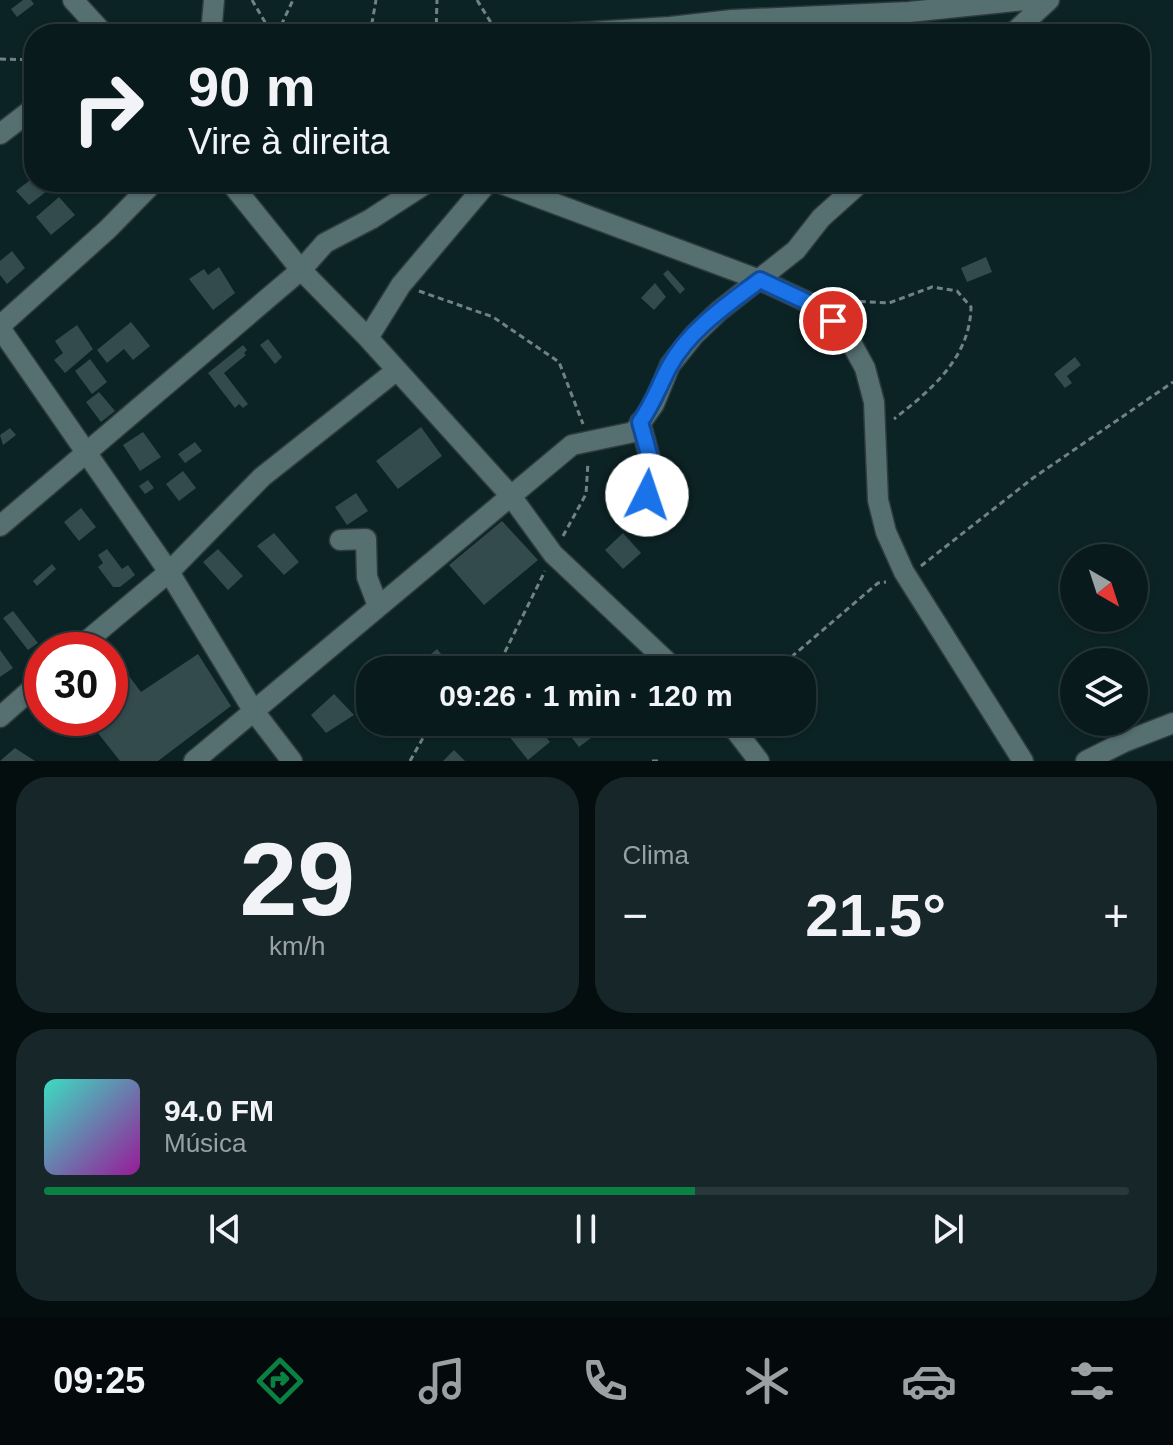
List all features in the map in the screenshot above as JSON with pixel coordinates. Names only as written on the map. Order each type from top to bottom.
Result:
[{"type":"street","points":[[73,0],[95,24]]},
{"type":"street","points":[[212,24],[214,0]]},
{"type":"street","points":[[708,24],[732,20],[909,12],[1025,0]]},
{"type":"street","points":[[1023,24],[1049,0]]},
{"type":"street","points":[[0,134],[24,116]]},
{"type":"street","points":[[144,192],[0,327],[169,572],[253,710],[292,761]]},
{"type":"street","points":[[238,192],[301,270],[368,338],[511,496],[553,554],[661,656]]},
{"type":"street","points":[[0,526],[301,270],[325,243],[371,219],[413,192]]},
{"type":"street","points":[[368,338],[401,285],[480,192]]},
{"type":"street","points":[[524,192],[760,280],[818,307],[847,335],[865,368],[874,402],[881,511],[886,532],[907,577],[1023,761]]},
{"type":"street","points":[[194,761],[572,445],[634,432],[654,404],[670,365],[694,335],[719,311],[796,250],[821,218],[850,192]]},
{"type":"street","points":[[97,632],[169,572],[262,477],[397,370]]},
{"type":"street","points":[[633,517],[647,495],[653,469],[640,422]]},
{"type":"street","points":[[340,540],[366,539],[367,577],[378,606]]},
{"type":"street","points":[[0,717],[24,696]]},
{"type":"street","points":[[1086,761],[1173,723]]},
{"type":"street","points":[[740,736],[759,761]]},
{"type":"path","points":[[252,0],[268,24]]},
{"type":"path","points":[[280,24],[293,0]]},
{"type":"path","points":[[372,24],[376,0]]},
{"type":"path","points":[[436,24],[437,0]]},
{"type":"path","points":[[477,0],[492,24]]},
{"type":"path","points":[[0,59],[24,60]]},
{"type":"path","points":[[401,285],[493,317],[559,362],[590,442],[586,494],[503,656]]},
{"type":"path","points":[[818,307],[851,301],[889,303],[932,287],[957,291],[971,307],[970,329],[951,366],[917,401],[875,434]]},
{"type":"path","points":[[792,656],[878,583],[907,577],[1033,478],[1173,382]]},
{"type":"path","points":[[410,761],[427,736]]},
{"type":"path","points":[[652,761],[662,761]]},
{"type":"building","points":[[23,0],[31,0],[34,4],[17,17],[11,9]]},
{"type":"building","points":[[24,185],[24,192],[46,192],[29,205],[16,191]]},
{"type":"building","points":[[59,197],[75,215],[51,235],[36,217]]},
{"type":"building","points":[[12,251],[25,268],[7,284],[0,275],[0,261]]},
{"type":"building","points":[[986,257],[992,272],[967,282],[961,268]]},
{"type":"building","points":[[219,267],[235,293],[213,310],[189,279],[204,269],[208,275]]},
{"type":"building","points":[[668,270],[685,289],[680,294],[663,274]]},
{"type":"building","points":[[655,283],[666,297],[654,310],[641,298]]},
{"type":"building","points":[[131,322],[150,346],[133,360],[124,349],[107,363],[97,350]]},
{"type":"building","points":[[77,325],[93,349],[65,373],[54,360],[63,353],[55,341]]},
{"type":"building","points":[[268,339],[282,357],[275,364],[260,345]]},
{"type":"building","points":[[243,345],[246,355],[224,373],[248,404],[243,408],[239,404],[235,408],[208,373]]},
{"type":"building","points":[[1075,357],[1081,365],[1067,376],[1072,383],[1065,388],[1054,374]]},
{"type":"building","points":[[90,359],[107,382],[92,394],[75,371]]},
{"type":"building","points":[[99,392],[115,411],[101,422],[86,402]]},
{"type":"building","points":[[421,427],[442,456],[398,489],[376,461]]},
{"type":"building","points":[[10,428],[16,435],[3,445],[0,435]]},
{"type":"building","points":[[143,432],[161,457],[140,471],[123,445]]},
{"type":"building","points":[[195,442],[202,451],[185,463],[178,454]]},
{"type":"building","points":[[183,471],[196,488],[179,501],[166,484]]},
{"type":"building","points":[[148,480],[154,488],[145,494],[139,486]]},
{"type":"building","points":[[356,493],[368,511],[347,525],[335,507]]},
{"type":"building","points":[[81,508],[96,527],[79,541],[64,522]]},
{"type":"building","points":[[502,521],[538,560],[484,605],[449,565]]},
{"type":"building","points":[[274,533],[299,562],[284,575],[257,546]]},
{"type":"building","points":[[623,533],[641,553],[623,569],[605,550]]},
{"type":"building","points":[[107,549],[122,569],[128,565],[135,575],[120,587],[113,587],[98,567],[103,563],[98,555]]},
{"type":"building","points":[[218,549],[243,576],[228,590],[203,562]]},
{"type":"building","points":[[52,564],[56,569],[37,586],[33,581]]},
{"type":"building","points":[[13,611],[29,632],[24,632],[24,645],[3,618]]},
{"type":"building","points":[[437,649],[443,656],[429,656]]},
{"type":"building","points":[[0,650],[13,668],[0,677]]},
{"type":"building","points":[[198,654],[231,706],[158,761],[120,761],[100,736],[128,736],[128,675],[141,692]]},
{"type":"building","points":[[334,694],[354,715],[326,733],[311,715]]},
{"type":"building","points":[[509,736],[545,736],[550,742],[528,760]]},
{"type":"building","points":[[570,736],[593,736],[579,747]]},
{"type":"building","points":[[15,748],[35,761],[0,761]]},
{"type":"building","points":[[454,750],[465,761],[443,761]]},
{"type":"route","points":[[647,495],[653,469],[640,422],[654,404],[670,365],[719,311],[760,280],[818,307],[833,321]]}]
